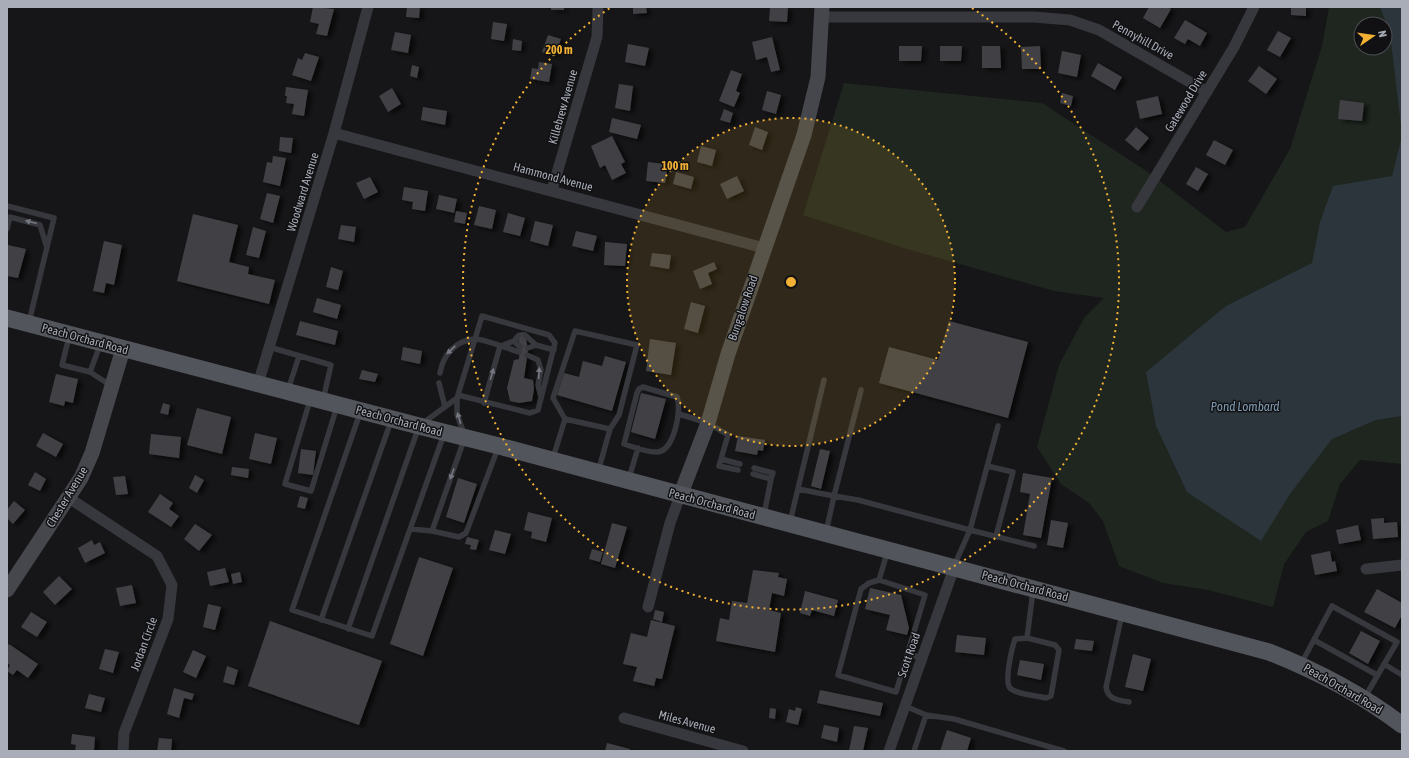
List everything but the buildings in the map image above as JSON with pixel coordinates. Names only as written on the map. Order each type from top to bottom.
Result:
[{"type":"main road","name":"Peach Orchard Road","points":[[7,318],[552,460],[680,496],[1033,588],[1269,652],[1301,665],[1363,698],[1402,725]]},
{"type":"street","name":"Woodward Avenue","points":[[258,384],[334,133],[368,7]]},
{"type":"street","name":"Killebrew Avenue","points":[[552,190],[597,37],[598,7]]},
{"type":"street","name":"Gatewood Drive","points":[[1137,207],[1234,47],[1254,7]]},
{"type":"street","name":"Pennyhill Drive","points":[[822,12],[1034,17],[1070,20],[1099,30],[1207,92]]},
{"type":"street","name":"Bungalow Road","points":[[648,607],[670,523],[708,423],[728,354],[804,135],[814,101],[820,61],[822,12]]},
{"type":"street","name":"Hammond Avenue","points":[[334,133],[552,190],[764,248]]},
{"type":"street","name":"Chester Avenue","points":[[7,590],[81,478],[92,453],[123,349]]},
{"type":"street","name":"Jordan Circle","points":[[69,498],[157,556],[172,586],[168,619],[124,732],[123,751]]},
{"type":"street","points":[[1366,569],[1402,565]]},
{"type":"street","name":"Scott Road","points":[[889,751],[954,568]]},
{"type":"street","name":"Miles Avenue","points":[[624,718],[743,751]]},
{"type":"lane","points":[[7,206],[54,218],[28,324]]},
{"type":"lane","points":[[7,229],[10,217],[40,225],[47,248]]},
{"type":"lane","points":[[432,531],[465,437],[457,414],[457,397],[482,316],[549,335],[555,343],[538,410],[530,413],[457,397]]},
{"type":"lane","points":[[552,460],[565,419],[553,398],[575,331],[637,345],[618,415],[610,429],[598,473]]},
{"type":"lane","points":[[70,335],[62,365],[90,372],[111,386]]},
{"type":"lane","points":[[440,374],[442,363],[448,352],[458,344],[475,339],[500,346],[518,343],[500,346]]},
{"type":"lane","points":[[526,342],[554,350]]},
{"type":"lane","points":[[90,372],[101,343]]},
{"type":"lane","points":[[484,402],[500,346]]},
{"type":"lane","points":[[269,348],[331,365],[324,401],[311,491],[285,484],[324,401]]},
{"type":"lane","points":[[527,355],[538,360],[541,370],[538,384],[542,397]]},
{"type":"lane","points":[[287,391],[299,356]]},
{"type":"lane","points":[[789,525],[824,380]]},
{"type":"lane","points":[[439,383],[445,407]]},
{"type":"lane","points":[[643,387],[677,397],[680,414],[669,444],[663,450],[656,452],[624,444],[639,389],[643,387]]},
{"type":"lane","points":[[826,534],[860,390]]},
{"type":"lane","points":[[348,629],[419,426],[457,397]]},
{"type":"lane","points":[[361,411],[292,610],[372,636],[445,433]]},
{"type":"lane","points":[[680,414],[708,423],[728,435],[720,466],[738,470]]},
{"type":"lane","points":[[321,620],[391,419]]},
{"type":"lane","points":[[565,419],[610,429]]},
{"type":"lane","points":[[954,568],[970,530],[998,426]]},
{"type":"lane","points":[[411,529],[459,536],[466,532],[499,446]]},
{"type":"lane","points":[[628,481],[638,448]]},
{"type":"lane","points":[[722,459],[740,464]]},
{"type":"lane","points":[[987,466],[1012,472],[996,536]]},
{"type":"lane","points":[[754,468],[773,472],[764,518]]},
{"type":"lane","points":[[753,474],[771,479]]},
{"type":"lane","points":[[798,489],[858,500],[1034,546]]},
{"type":"lane","points":[[879,580],[888,550]]},
{"type":"lane","points":[[879,580],[924,595],[896,692],[838,675],[862,589],[869,583],[879,580]]},
{"type":"lane","points":[[1027,638],[1033,588]]},
{"type":"lane","points":[[1301,665],[1332,606],[1397,642],[1363,698]]},
{"type":"lane","points":[[1122,612],[1106,687],[1107,694],[1111,698],[1129,702]]},
{"type":"lane","points":[[1027,638],[1055,645],[1059,650],[1051,696],[1046,698],[1015,691],[1010,688],[1007,681],[1012,645],[1015,639],[1027,638]]},
{"type":"lane","points":[[1314,640],[1377,676]]},
{"type":"lane","points":[[908,654],[922,658]]},
{"type":"lane","points":[[1384,664],[1402,675]]},
{"type":"lane","points":[[905,706],[926,715],[954,719],[1064,751]]},
{"type":"lane","points":[[914,751],[926,715]]},
{"type":"shaded area","points":[[1329,7],[1402,7],[1402,464],[1360,460],[1340,484],[1328,521],[1306,532],[1284,564],[1273,607],[1208,590],[1163,583],[1119,566],[1103,521],[1089,503],[1061,484],[1037,447],[1059,365],[1084,318],[1104,298],[1054,291],[904,248],[803,215],[844,83],[1042,103],[1148,172],[1226,232],[1245,227],[1290,149],[1322,46]]},
{"type":"water","points":[[1380,7],[1402,7],[1402,134],[1393,56],[1393,16],[1383,16]]},
{"type":"water","name":"Pond Lombard","points":[[1402,136],[1402,416],[1376,420],[1332,439],[1290,494],[1261,541],[1187,492],[1156,426],[1146,372],[1226,306],[1312,263],[1320,222],[1333,186],[1392,176]]}]
